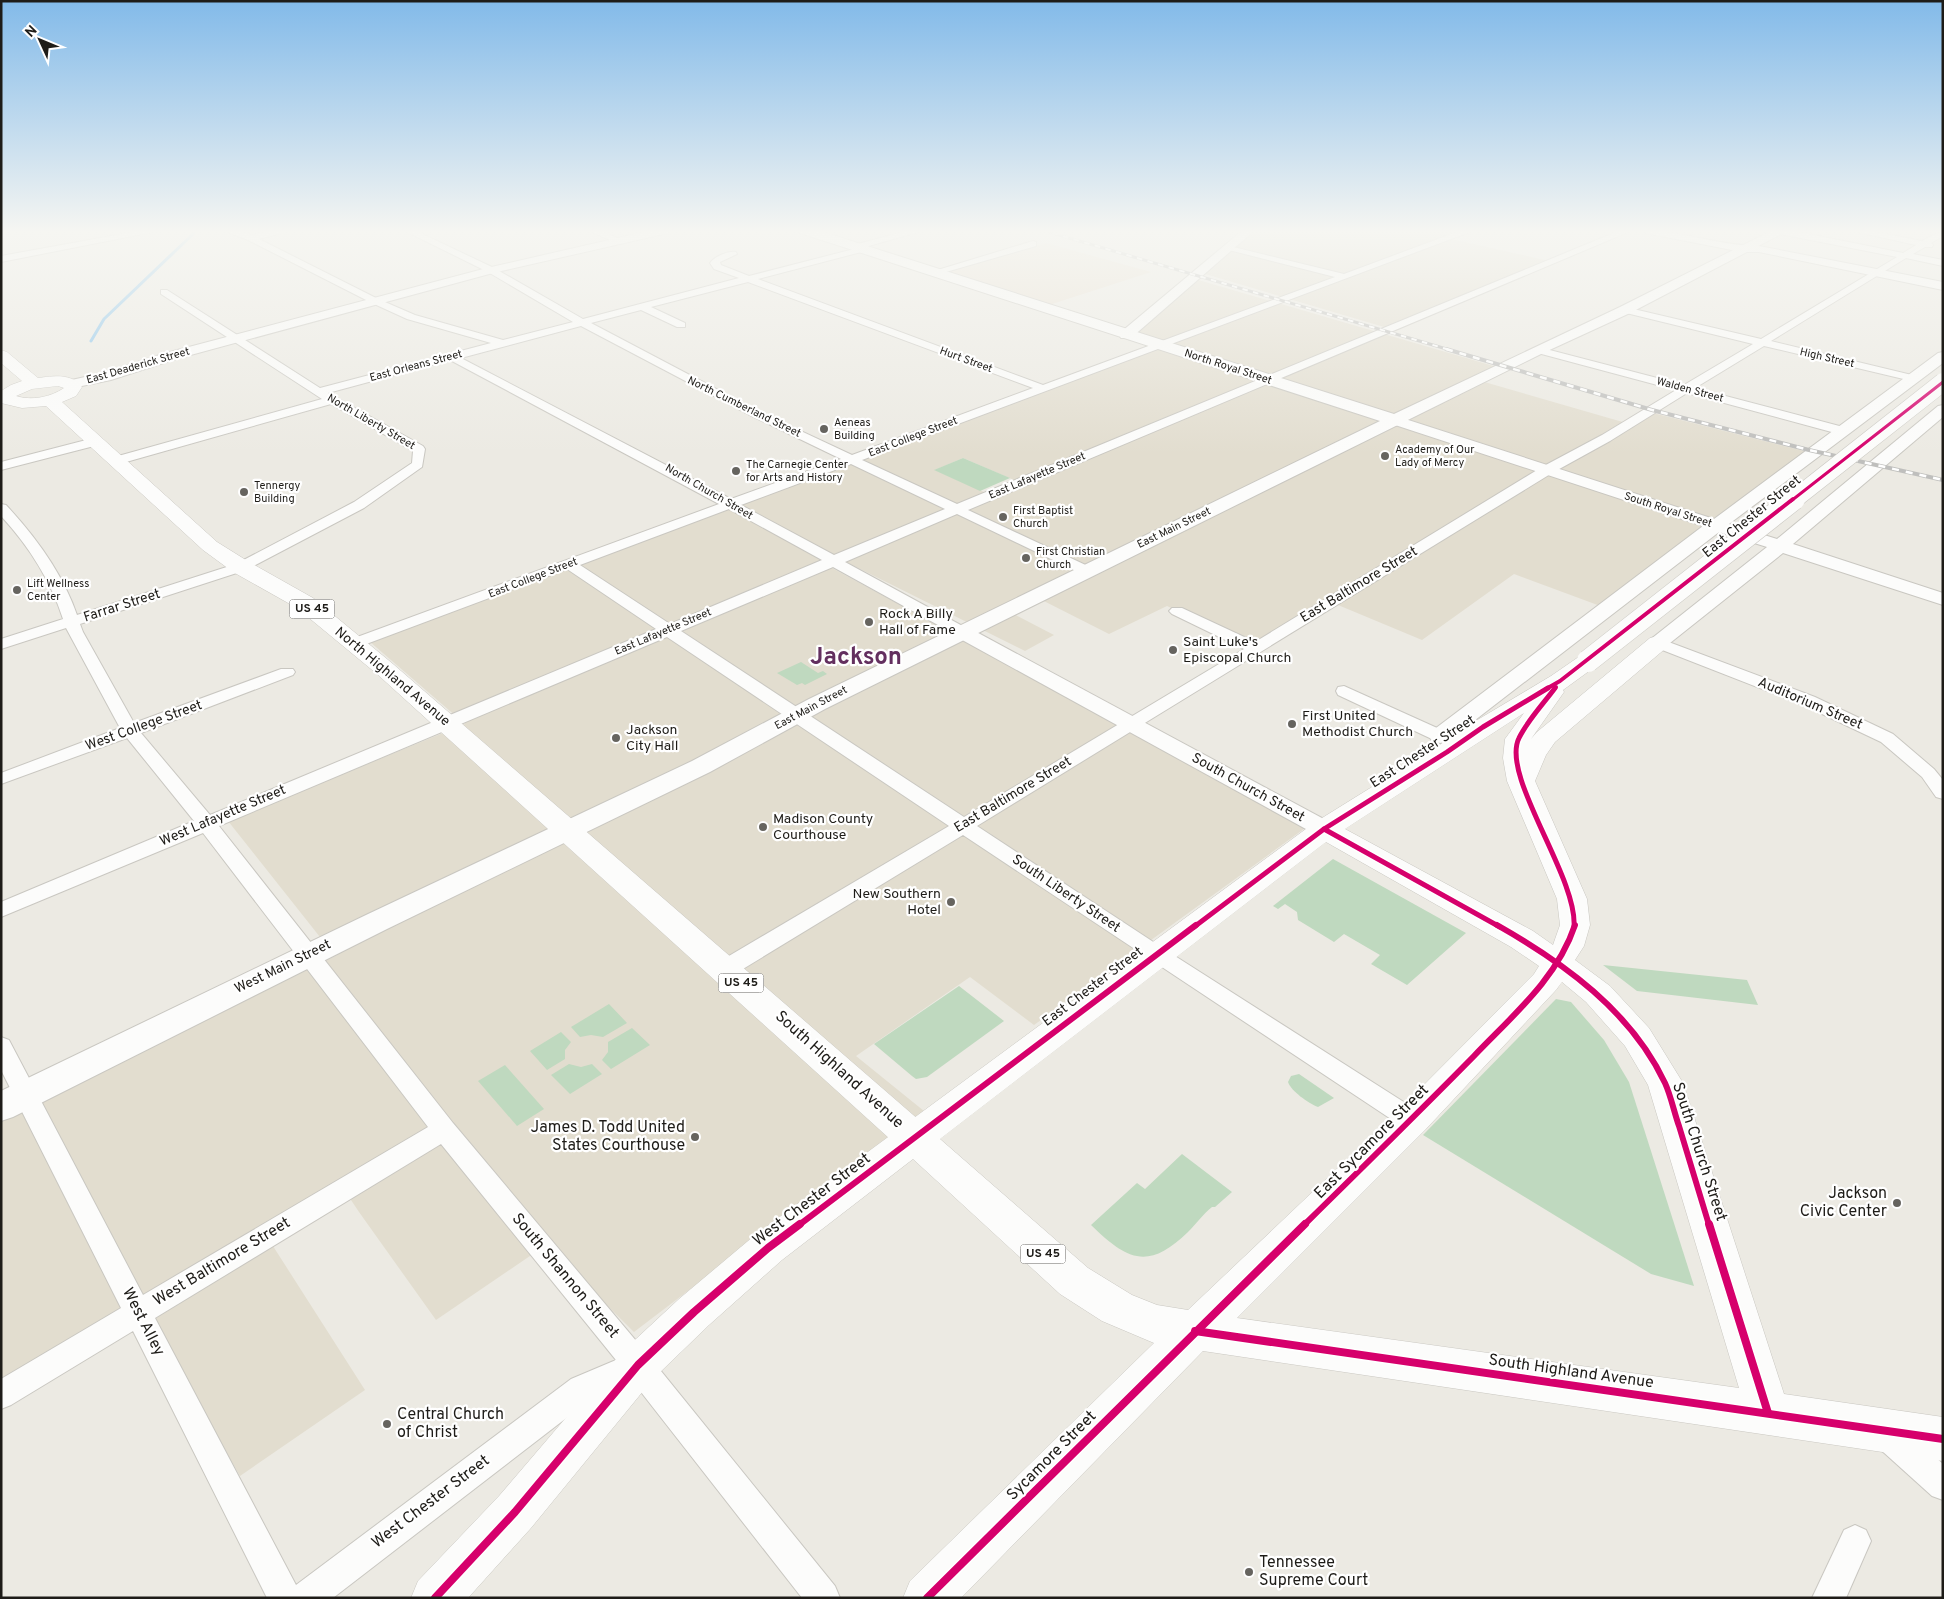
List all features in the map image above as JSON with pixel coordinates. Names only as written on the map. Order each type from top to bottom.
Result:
[{"type":"main road","name":"North Royal Street","points":[[1036,305],[1394,420]]},
{"type":"main road","name":"East Main Street","points":[[567,829],[603,813],[962,632],[1394,420],[1635,305]]},
{"type":"main road","name":"North Highland Avenue","points":[[1,355],[210,546],[241,567],[305,603],[354,643],[567,829]]},
{"type":"main road","points":[[4,400],[10,393],[42,392],[58,381],[72,384]]},
{"type":"main road","name":"East Chester Street","points":[[914,1138],[1324,829],[1447,752],[1483,727],[1560,681],[1588,661],[1943,382]]},
{"type":"main road","points":[[1521,781],[1533,754],[1546,736],[1658,643]]},
{"type":"main road","name":"East Sycamore Street","points":[[1195,1331],[1412,1120],[1545,982],[1558,963],[1576,925],[1572,899],[1521,781],[1516,758],[1518,739],[1560,681]]},
{"type":"main road","points":[[1360,805],[1440,736]]},
{"type":"main road","name":"West Main Street","points":[[14,1100],[308,954],[567,829]]},
{"type":"main road","name":"South Highland Avenue","points":[[567,829],[1074,1281],[1117,1308],[1132,1315],[1155,1324],[1195,1331],[1943,1439]]},
{"type":"main road","name":"South Church Street","points":[[1324,829],[1522,939],[1558,963],[1598,994],[1637,1037],[1665,1082],[1768,1413]]},
{"type":"main road","name":"West Chester Street","points":[[638,1365],[698,1308],[768,1248],[914,1138]]},
{"type":"main road","name":"Sycamore Street","points":[[927,1598],[1195,1331]]},
{"type":"main road","points":[[435,1598],[515,1512],[638,1365]]},
{"type":"street","name":"North Liberty Street","points":[[184,305],[318,392],[419,449],[418,464],[359,505],[241,567]]},
{"type":"street","name":"East Deaderick Street","points":[[72,384],[106,377],[171,356],[361,305]]},
{"type":"street","points":[[383,305],[411,317],[502,343]]},
{"type":"street","name":"North Cumberland Street","points":[[551,305],[754,413],[1087,571]]},
{"type":"street","name":"East Orleans Street","points":[[318,392],[645,305]]},
{"type":"street","name":"Hurt Street","points":[[816,305],[1042,388]]},
{"type":"street","points":[[1126,334],[1160,305]]},
{"type":"street","name":"East College Street","points":[[354,643],[1271,305]]},
{"type":"street","name":"East Lafayette Street","points":[[445,722],[1448,305]]},
{"type":"street","name":"East Baltimore Street","points":[[725,969],[1547,470],[1606,438],[1823,305]]},
{"type":"street","points":[[640,306],[681,325]]},
{"type":"street","name":"High Street","points":[[1625,310],[1912,378]]},
{"type":"street","name":"Walden Street","points":[[1538,350],[1843,431]]},
{"type":"street","points":[[1344,691],[1440,736],[1716,525],[1943,356]]},
{"type":"street","name":"North Church Street","points":[[452,357],[652,460],[962,632]]},
{"type":"street","points":[[115,461],[332,400]]},
{"type":"street","points":[[1658,643],[1780,546],[1943,409]]},
{"type":"street","name":"South Royal Street","points":[[1394,420],[1943,599]]},
{"type":"street","points":[[1,466],[94,442]]},
{"type":"street","name":"South Shannon Street","points":[[1,508],[26,535],[64,598],[71,623],[130,731],[206,823],[444,1130],[638,1365],[823,1598]]},
{"type":"street","points":[[569,564],[796,716]]},
{"type":"street","name":"Farrar Street","points":[[1,644],[241,567]]},
{"type":"street","points":[[1176,611],[1255,648]]},
{"type":"street","name":"South Church Street","points":[[962,632],[1324,829]]},
{"type":"street","name":"Auditorium Street","points":[[1658,643],[1817,704],[1878,734],[1908,754],[1928,772],[1943,793]]},
{"type":"street","name":"West College Street","points":[[1,779],[287,672]]},
{"type":"street","name":"South Liberty Street","points":[[796,716],[1156,954],[1412,1120]]},
{"type":"street","name":"West Lafayette Street","points":[[1,910],[445,722]]},
{"type":"street","name":"West Alley","points":[[1,1046],[14,1100],[138,1312],[285,1598]]},
{"type":"street","name":"West Baltimore Street","points":[[1,1395],[444,1130]]},
{"type":"street","name":"West Chester Street","points":[[306,1598],[581,1389],[638,1365]]},
{"type":"street","points":[[1881,1430],[1943,1485]]},
{"type":"street","points":[[1829,1598],[1855,1541]]},
{"type":"shaded area","points":[[1167,305],[1283,305],[1497,367],[1474,379],[1633,425],[1653,413],[1808,452],[1603,607],[1514,574],[1422,640],[1326,600],[1251,645],[1167,606],[1109,634],[1030,594],[1002,608],[1054,635],[1025,651],[844,561],[1023,484],[963,458],[935,470],[986,493],[819,561],[1308,826],[1034,1025],[970,977],[856,1056],[924,1111],[634,1332],[546,1245],[436,1320],[341,1185],[264,1232],[365,1390],[240,1476],[140,1302],[1,1385],[1,1121],[335,956],[228,821],[465,724],[369,641],[1166,345],[1135,334]]},
{"type":"shaded area","points":[[1309,305],[1440,305],[1384,327]]},
{"type":"green space","points":[[963,458],[1010,478],[980,491],[934,470]]},
{"type":"green space","points":[[801,662],[818,673],[823,671],[827,674],[805,685],[802,683],[797,685],[777,673]]},
{"type":"green space","points":[[1333,859],[1466,933],[1407,985],[1371,964],[1380,955],[1344,934],[1334,942],[1298,920],[1297,912],[1285,904],[1278,909],[1273,906]]},
{"type":"green space","points":[[1603,965],[1747,980],[1758,1005],[1637,991]]},
{"type":"green space","points":[[959,986],[1004,1021],[927,1077],[916,1079],[874,1044]]},
{"type":"green space","points":[[1556,999],[1571,1002],[1604,1040],[1629,1082],[1694,1286],[1651,1274],[1423,1135]]},
{"type":"green space","points":[[609,1004],[627,1023],[603,1037],[591,1035],[580,1037],[571,1027]]},
{"type":"green space","points":[[632,1028],[650,1045],[611,1069],[602,1060],[608,1052],[608,1042]]},
{"type":"green space","points":[[561,1032],[571,1042],[565,1050],[565,1059],[547,1070],[530,1051]]},
{"type":"green space","points":[[569,1064],[581,1067],[592,1064],[602,1074],[570,1094],[551,1075]]},
{"type":"green space","points":[[505,1065],[544,1109],[517,1126],[478,1081]]},
{"type":"green space","points":[[1299,1074],[1334,1098],[1318,1107],[1305,1100],[1296,1093],[1288,1082],[1291,1076]]},
{"type":"green space","points":[[1182,1154],[1232,1192],[1215,1207],[1212,1207],[1174,1244],[1161,1252],[1149,1256],[1138,1256],[1127,1253],[1116,1246],[1091,1225],[1137,1183],[1145,1189]]},
{"type":"waterway","points":[[91,341],[104,319],[119,305]]},
{"type":"railway","points":[[1296,305],[1450,350]]},
{"type":"railway","points":[[1446,349],[1652,410],[1809,450],[1943,480]]},
{"type":"cycle path","points":[[435,1598],[515,1512],[638,1365],[694,1312],[768,1248],[1324,829],[1447,752],[1483,727],[1560,681],[1943,382]]},
{"type":"cycle path","points":[[927,1598],[1195,1331],[1412,1120],[1545,982],[1568,946],[1575,925],[1572,899],[1521,781],[1516,758],[1518,739],[1556,687]]},
{"type":"cycle path","points":[[1324,829],[1522,939],[1573,974],[1598,994],[1637,1037],[1665,1083],[1768,1413]]},
{"type":"cycle path","points":[[1195,1331],[1943,1439]]},
{"type":"place","name":"Aeneas Building","points":[[824,429]]},
{"type":"place","name":"Academy of Our Lady of Mercy","points":[[1385,456]]},
{"type":"place","name":"The Carnegie Center for Arts and History","points":[[736,471]]},
{"type":"place","name":"Tennergy Building","points":[[244,492]]},
{"type":"place","name":"First Baptist Church","points":[[1003,517]]},
{"type":"place","name":"First Christian Church","points":[[1026,558]]},
{"type":"place","name":"Lift Wellness Center","points":[[17,590]]},
{"type":"place","name":"Rock A Billy Hall of Fame","points":[[869,622]]},
{"type":"place","name":"Saint Luke's Episcopal Church","points":[[1173,650]]},
{"type":"place","name":"First United Methodist Church","points":[[1292,724]]},
{"type":"place","name":"Jackson City Hall","points":[[616,738]]},
{"type":"place","name":"Madison County Courthouse","points":[[763,827]]},
{"type":"place","name":"New Southern Hotel","points":[[951,902]]},
{"type":"place","name":"James D. Todd United States Courthouse","points":[[695,1137]]},
{"type":"place","name":"Jackson Civic Center","points":[[1897,1203]]},
{"type":"place","name":"Central Church of Christ","points":[[387,1424]]},
{"type":"place","name":"Tennessee Supreme Court","points":[[1249,1572]]},
{"type":"district","name":"Jackson","points":[[856,658]]}]
